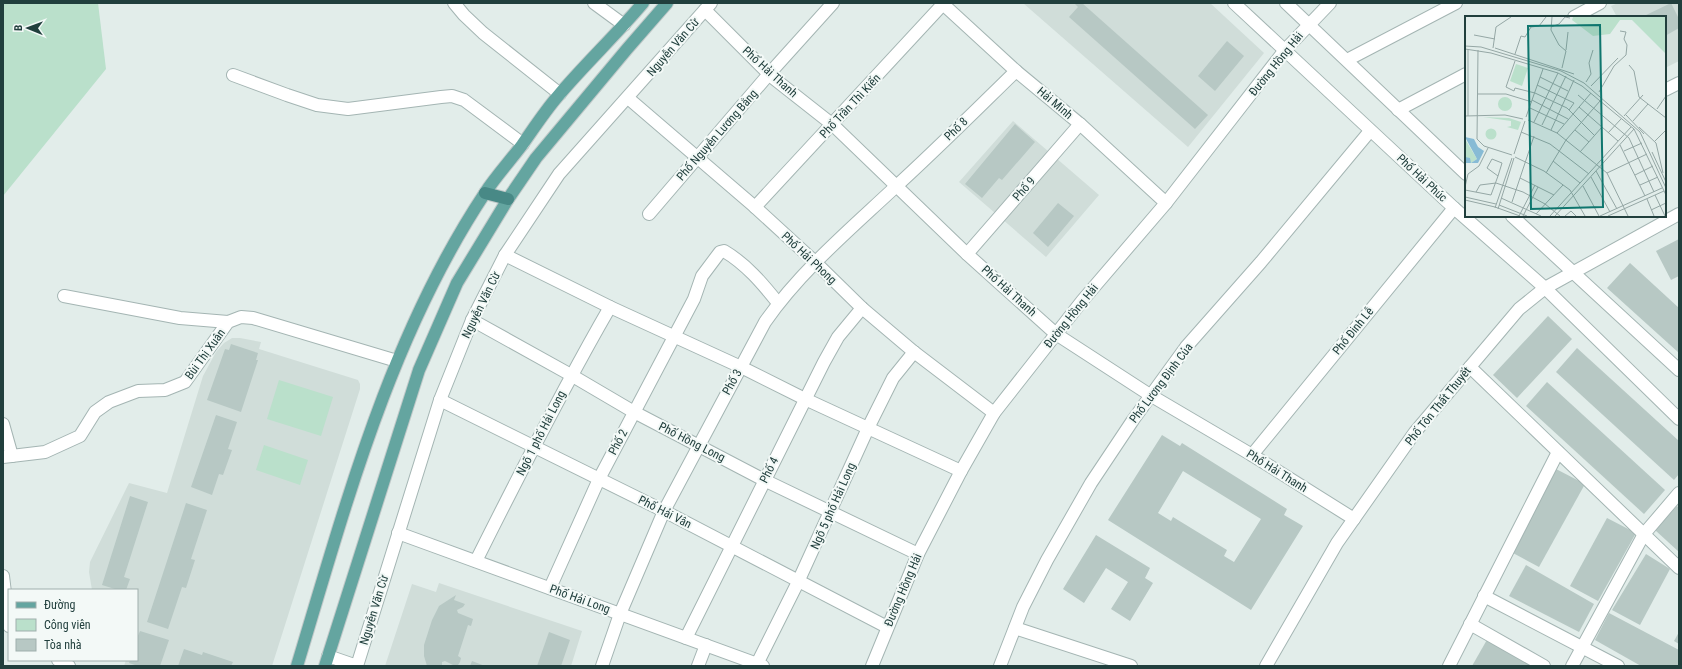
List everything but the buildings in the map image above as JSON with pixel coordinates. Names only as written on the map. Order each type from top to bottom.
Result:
[{"type":"highway","points":[[485,193],[508,199]]},
{"type":"main road","points":[[297,666],[339,526],[378,410],[397,361],[433,282],[485,193],[523,144],[535,124],[560,94],[643,3]]},
{"type":"main road","points":[[327,661],[419,370],[457,283],[508,199],[536,158],[667,3]]},
{"type":"street","points":[[454,3],[483,33],[560,94]]},
{"type":"street","points":[[594,3],[624,25]]},
{"type":"street","name":"Phố Nguyễn Lương Bằng","points":[[649,214],[769,74],[834,3]]},
{"type":"street","name":"Phố Hải Phúc","points":[[1234,3],[1454,208],[1545,288],[1679,419]]},
{"type":"street","points":[[1286,3],[1465,173]]},
{"type":"street","name":"Đường Hồng Hải","points":[[872,666],[918,554],[961,471],[994,413],[1082,301],[1166,203],[1285,50],[1330,3]]},
{"type":"street","points":[[1347,60],[1456,3]]},
{"type":"street","points":[[1576,16],[1600,3]]},
{"type":"street","name":"Hải Minh","points":[[944,4],[1016,71],[1080,124],[1166,203]]},
{"type":"street","name":"Phố Trần Thì Kiến","points":[[755,207],[944,4]]},
{"type":"street","name":"Phố Hải Thanh","points":[[708,7],[769,74],[833,124],[967,254],[1056,334],[1150,395],[1252,455],[1354,518]]},
{"type":"street","name":"Nguyễn Văn Cừ","points":[[357,666],[440,400],[472,320],[505,255],[559,174],[708,7]]},
{"type":"street","name":"Phố 8","points":[[897,186],[1016,71]]},
{"type":"street","points":[[233,75],[317,105],[342,109],[452,96],[464,100],[523,144]]},
{"type":"street","points":[[1398,110],[1465,75]]},
{"type":"street","points":[[1666,90],[1679,83]]},
{"type":"street","name":"Phố Hải Phong","points":[[628,98],[755,207],[862,308],[914,352],[994,413]]},
{"type":"street","name":"Phố 9","points":[[967,254],[1080,124]]},
{"type":"street","name":"Phố Lương Định Của","points":[[1000,666],[1023,607],[1047,560],[1091,483],[1150,395],[1186,347],[1261,262],[1370,131]]},
{"type":"street","name":"Phố 3","points":[[602,666],[620,614],[664,511],[765,322],[778,303],[815,262],[897,186]]},
{"type":"street","name":"Phố Đinh Lễ","points":[[1252,455],[1454,208]]},
{"type":"street","name":"Phố Tôn Thất Thuyết","points":[[1266,666],[1336,543],[1416,432],[1519,309],[1545,288],[1679,214]]},
{"type":"street","points":[[1513,217],[1679,370]]},
{"type":"street","name":"Phố 2","points":[[550,588],[599,479],[694,299],[702,276],[720,252],[724,251],[732,255],[758,278],[778,303]]},
{"type":"street","points":[[505,255],[610,307],[741,367],[868,429],[961,471]]},
{"type":"street","points":[[64,296],[180,318],[228,322]]},
{"type":"street","name":"Ngõ 1 phố Hải Long","points":[[476,561],[533,446],[610,307]]},
{"type":"street","name":"Phố 4","points":[[686,638],[764,480],[838,337],[862,308]]},
{"type":"street","name":"Bùi Thị Xuân","points":[[8,456],[45,452],[80,436],[95,412],[109,402],[138,391],[165,390],[185,382],[228,322],[241,317],[252,318],[397,361]]},
{"type":"street","name":"Phố Hồng Long","points":[[472,320],[634,412],[764,480],[918,554]]},
{"type":"street","name":"Ngõ 5 phố Hải Long","points":[[760,665],[868,429],[893,378],[914,352]]},
{"type":"street","points":[[1470,367],[1679,568]]},
{"type":"street","name":"Phố Hải Vân","points":[[440,400],[664,511],[887,627]]},
{"type":"street","points":[[3,424],[8,456]]},
{"type":"street","points":[[1448,666],[1558,452]]},
{"type":"street","points":[[1572,666],[1644,534],[1679,493]]},
{"type":"street","name":"Phố Hải Long","points":[[398,533],[760,665]]},
{"type":"street","points":[[3,576],[8,618]]},
{"type":"street","points":[[1484,596],[1618,666]]},
{"type":"street","points":[[1470,624],[1544,666]]},
{"type":"street","points":[[1015,628],[1131,666]]},
{"type":"street","points":[[698,666],[706,645]]},
{"type":"street","points":[[60,661],[69,666]]},
{"type":"street","points":[[327,661],[357,666]]},
{"type":"shaded area","points":[[1023,3],[1210,3],[1264,53],[1188,147]]},
{"type":"shaded area","points":[[1618,3],[1679,3],[1679,61],[1666,68],[1666,16],[1616,16],[1611,6]]},
{"type":"shaded area","points":[[1013,121],[1099,195],[1046,257],[959,182]]},
{"type":"shaded area","points":[[232,338],[261,342],[259,349],[358,380],[360,389],[272,666],[124,666],[126,661],[138,661],[138,589],[92,589],[89,572],[90,562],[129,483],[167,493],[203,376],[216,352],[224,343]]},
{"type":"shaded area","points":[[439,583],[582,631],[571,666],[385,666],[412,584],[436,592]]},
{"type":"green space","points":[[3,3],[98,3],[106,69],[3,196]]},
{"type":"green space","points":[[279,380],[333,397],[321,436],[267,419]]},
{"type":"green space","points":[[264,445],[308,460],[300,485],[256,470]]}]
